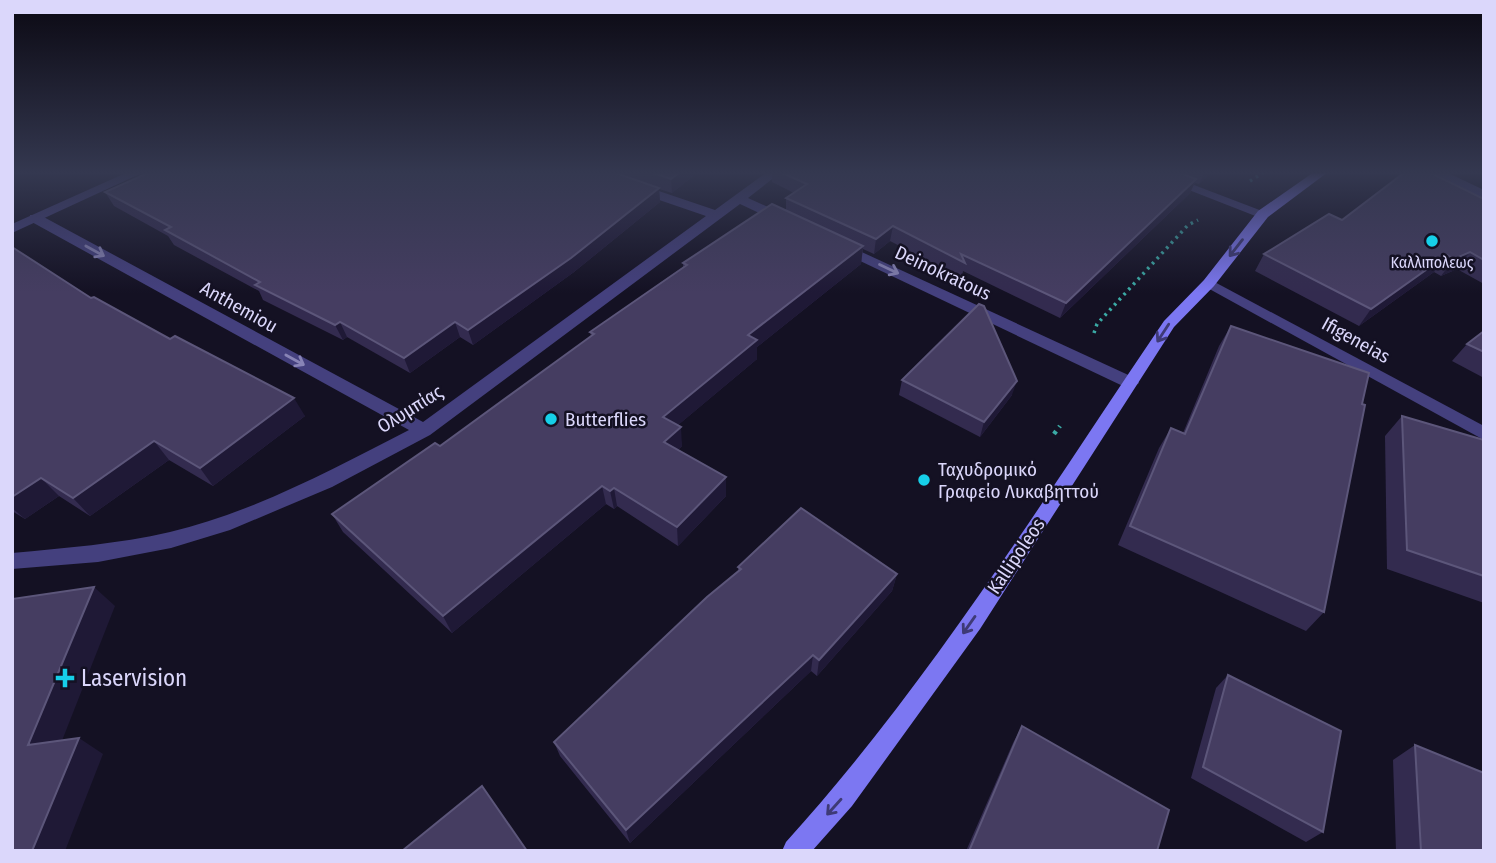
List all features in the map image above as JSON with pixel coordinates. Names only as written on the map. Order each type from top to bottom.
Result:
[{"type":"main road","name":"Kallipoleos","points":[[795,851],[843,797],[972,622],[1169,324],[1209,283],[1263,214]]},
{"type":"street","points":[[12,229],[48,212]]},
{"type":"street","points":[[708,212],[716,215]]},
{"type":"street","name":"Ολυμπίας","points":[[12,561],[98,554],[171,540],[223,524],[325,482],[424,430],[720,212]]},
{"type":"street","points":[[768,212],[802,228]]},
{"type":"street","points":[[1258,212],[1263,214]]},
{"type":"street","name":"Anthemiou","points":[[35,218],[424,430]]},
{"type":"street","name":"Deinokratous","points":[[827,240],[1131,383]]},
{"type":"street","name":"Ifigeneias","points":[[1209,283],[1484,434]]},
{"type":"path","points":[[1092,337],[1097,324],[1188,225],[1208,215]]},
{"type":"path","points":[[1054,434],[1062,424]]},
{"type":"building","points":[[143,212],[628,212],[571,258],[468,330],[455,322],[404,358],[340,322],[335,325],[255,285],[260,282],[165,230],[171,227]]},
{"type":"building","points":[[760,212],[790,212],[863,246],[748,335],[757,340],[663,417],[681,427],[664,442],[726,477],[677,527],[614,488],[610,491],[602,486],[443,616],[332,514],[435,443],[440,446],[594,334],[590,332],[687,265],[683,263]]},
{"type":"building","points":[[817,212],[1161,212],[1066,303],[961,254],[965,263],[893,226],[876,239]]},
{"type":"building","points":[[1352,212],[1484,212],[1484,260],[1470,252],[1454,259],[1447,255],[1371,309],[1264,254],[1329,214],[1342,220]]},
{"type":"building","points":[[12,247],[91,298],[94,297],[170,339],[175,336],[294,398],[200,468],[154,441],[73,498],[41,478],[12,497]]},
{"type":"building","points":[[979,304],[984,306],[1017,381],[984,422],[902,380]]},
{"type":"building","points":[[1231,326],[1369,373],[1324,612],[1130,526],[1171,428],[1185,434]]},
{"type":"building","points":[[1484,331],[1484,352],[1467,344]]},
{"type":"building","points":[[1402,416],[1484,440],[1484,576],[1407,550]]},
{"type":"building","points":[[801,508],[897,574],[819,660],[813,655],[626,830],[554,742],[707,597],[741,569],[738,567]]},
{"type":"building","points":[[94,587],[28,745],[79,738],[32,851],[12,851],[12,599]]},
{"type":"building","points":[[1228,675],[1341,731],[1323,832],[1203,767]]},
{"type":"building","points":[[1022,726],[1169,810],[1157,851],[969,851]]},
{"type":"building","points":[[1415,745],[1484,773],[1484,851],[1421,851]]},
{"type":"building","points":[[482,786],[527,851],[402,851]]},
{"type":"place","name":"Καλλιπολεως","points":[[1432,241]]},
{"type":"place","name":"Butterflies","points":[[551,419]]},
{"type":"place","name":"Ταχυδρομικό Γραφείο Λυκαβηττού","points":[[924,480]]},
{"type":"place","name":"Laservision","points":[[65,678]]}]
